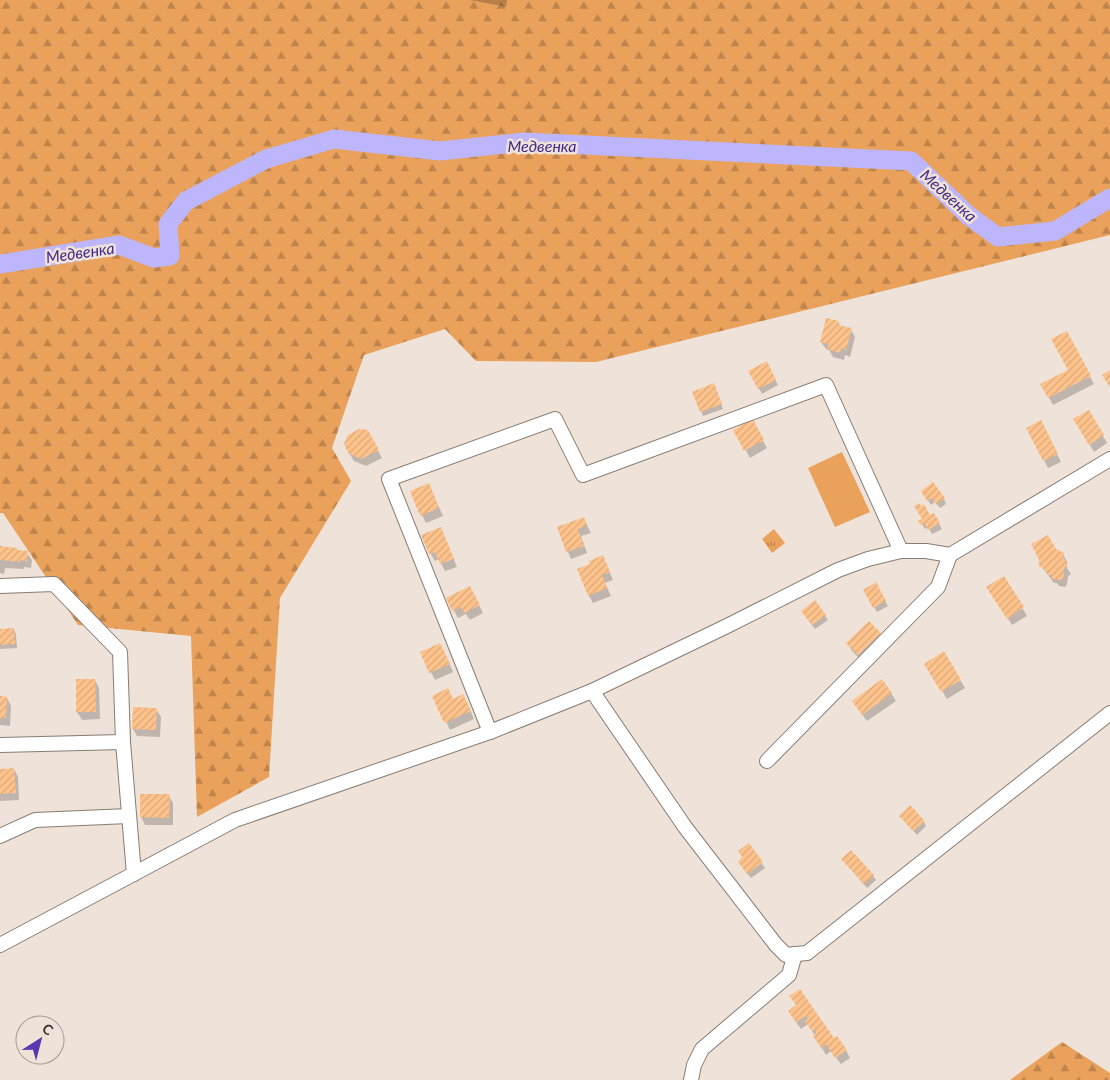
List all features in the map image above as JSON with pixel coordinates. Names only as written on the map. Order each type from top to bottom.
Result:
[{"type":"street","points":[[490,732],[389,479],[555,419],[583,475],[826,384],[901,551]]},
{"type":"street","points":[[767,761],[938,587],[950,555],[1110,459]]},
{"type":"street","points":[[0,945],[235,820],[490,732],[592,691],[838,570],[868,559],[901,551],[926,551],[950,555]]},
{"type":"street","points":[[0,586],[54,584],[120,652],[123,742],[134,874]]},
{"type":"street","points":[[592,691],[685,827],[776,945],[786,955],[807,953],[1110,713]]},
{"type":"street","points":[[0,745],[123,742]]},
{"type":"street","points":[[0,836],[35,820],[129,816]]},
{"type":"street","points":[[691,1080],[694,1065],[702,1048],[789,975],[795,954]]},
{"type":"green space","points":[[0,0],[1110,0],[1110,235],[596,362],[476,361],[445,329],[364,355],[332,448],[351,481],[280,598],[269,777],[197,817],[191,636],[78,625],[3,513],[0,513]]},
{"type":"green space","points":[[842,452],[870,512],[835,527],[808,468]]},
{"type":"green space","points":[[774,529],[785,543],[772,553],[762,539]]},
{"type":"green space","points":[[1062,1042],[1110,1073],[1110,1080],[1010,1080]]},
{"type":"building","points":[[826,318],[839,321],[838,325],[852,328],[846,350],[841,348],[840,353],[827,349],[829,344],[820,342]]},
{"type":"building","points":[[1067,331],[1091,376],[1048,398],[1040,384],[1068,370],[1051,339]]},
{"type":"building","points":[[767,361],[776,380],[758,389],[748,371]]},
{"type":"building","points":[[1110,370],[1110,387],[1102,375]]},
{"type":"building","points":[[714,383],[722,404],[700,412],[692,392]]},
{"type":"building","points":[[1089,410],[1104,435],[1089,445],[1073,419]]},
{"type":"building","points":[[753,419],[764,440],[744,451],[733,430]]},
{"type":"building","points":[[1041,420],[1058,454],[1043,461],[1026,428]]},
{"type":"building","points":[[359,429],[368,430],[379,450],[361,459],[348,453],[344,444],[348,435]]},
{"type":"building","points":[[933,482],[945,498],[936,504],[931,498],[927,501],[921,491]]},
{"type":"building","points":[[429,483],[439,508],[420,516],[410,491]]},
{"type":"building","points":[[919,503],[921,506],[924,504],[930,515],[934,513],[940,523],[928,530],[924,523],[921,525],[918,521],[922,519],[914,506]]},
{"type":"building","points":[[584,517],[587,525],[578,529],[584,546],[566,552],[557,527]]},
{"type":"building","points":[[441,527],[454,559],[440,564],[435,552],[429,554],[421,535]]},
{"type":"building","points":[[1048,535],[1056,549],[1064,553],[1064,559],[1068,566],[1064,568],[1064,576],[1061,580],[1053,579],[1038,564],[1039,560],[1031,544]]},
{"type":"building","points":[[0,546],[28,551],[27,561],[0,560]]},
{"type":"building","points":[[603,555],[610,572],[602,575],[607,588],[588,596],[577,569],[590,564],[589,561]]},
{"type":"building","points":[[1004,576],[1024,607],[1007,619],[986,587]]},
{"type":"building","points":[[876,582],[886,601],[873,608],[863,590]]},
{"type":"building","points":[[470,586],[480,605],[464,613],[461,607],[452,611],[446,598]]},
{"type":"building","points":[[815,600],[826,615],[812,625],[801,611]]},
{"type":"building","points":[[869,621],[881,633],[858,655],[846,643]]},
{"type":"building","points":[[14,628],[15,644],[0,645],[0,629]]},
{"type":"building","points":[[440,643],[450,664],[429,673],[420,652]]},
{"type":"building","points":[[944,651],[961,680],[941,692],[924,664]]},
{"type":"building","points":[[76,679],[95,679],[96,712],[76,712]]},
{"type":"building","points":[[882,679],[892,693],[862,715],[852,701]]},
{"type":"building","points":[[448,688],[453,699],[463,694],[471,711],[444,723],[432,696]]},
{"type":"building","points":[[0,696],[7,697],[6,718],[0,718]]},
{"type":"building","points":[[133,707],[157,708],[156,730],[132,729]]},
{"type":"building","points":[[14,768],[16,793],[0,794],[0,769]]},
{"type":"building","points":[[140,794],[170,794],[169,818],[140,817]]},
{"type":"building","points":[[910,805],[925,821],[913,831],[899,816]]},
{"type":"building","points":[[749,843],[763,862],[747,874],[738,862],[742,857],[738,851]]},
{"type":"building","points":[[851,850],[874,875],[864,884],[841,859]]},
{"type":"building","points":[[800,989],[834,1038],[837,1036],[847,1050],[835,1058],[826,1044],[821,1048],[813,1036],[816,1032],[815,1029],[812,1031],[805,1022],[808,1018],[806,1016],[796,1022],[788,1011],[796,1005],[789,996]]},
{"type":"waterway","name":"Медвенка","points":[[0,264],[119,245],[154,258],[170,256],[168,224],[186,201],[266,159],[334,139],[440,151],[524,142],[911,161],[969,216],[998,237],[1055,231],[1110,198]]}]
